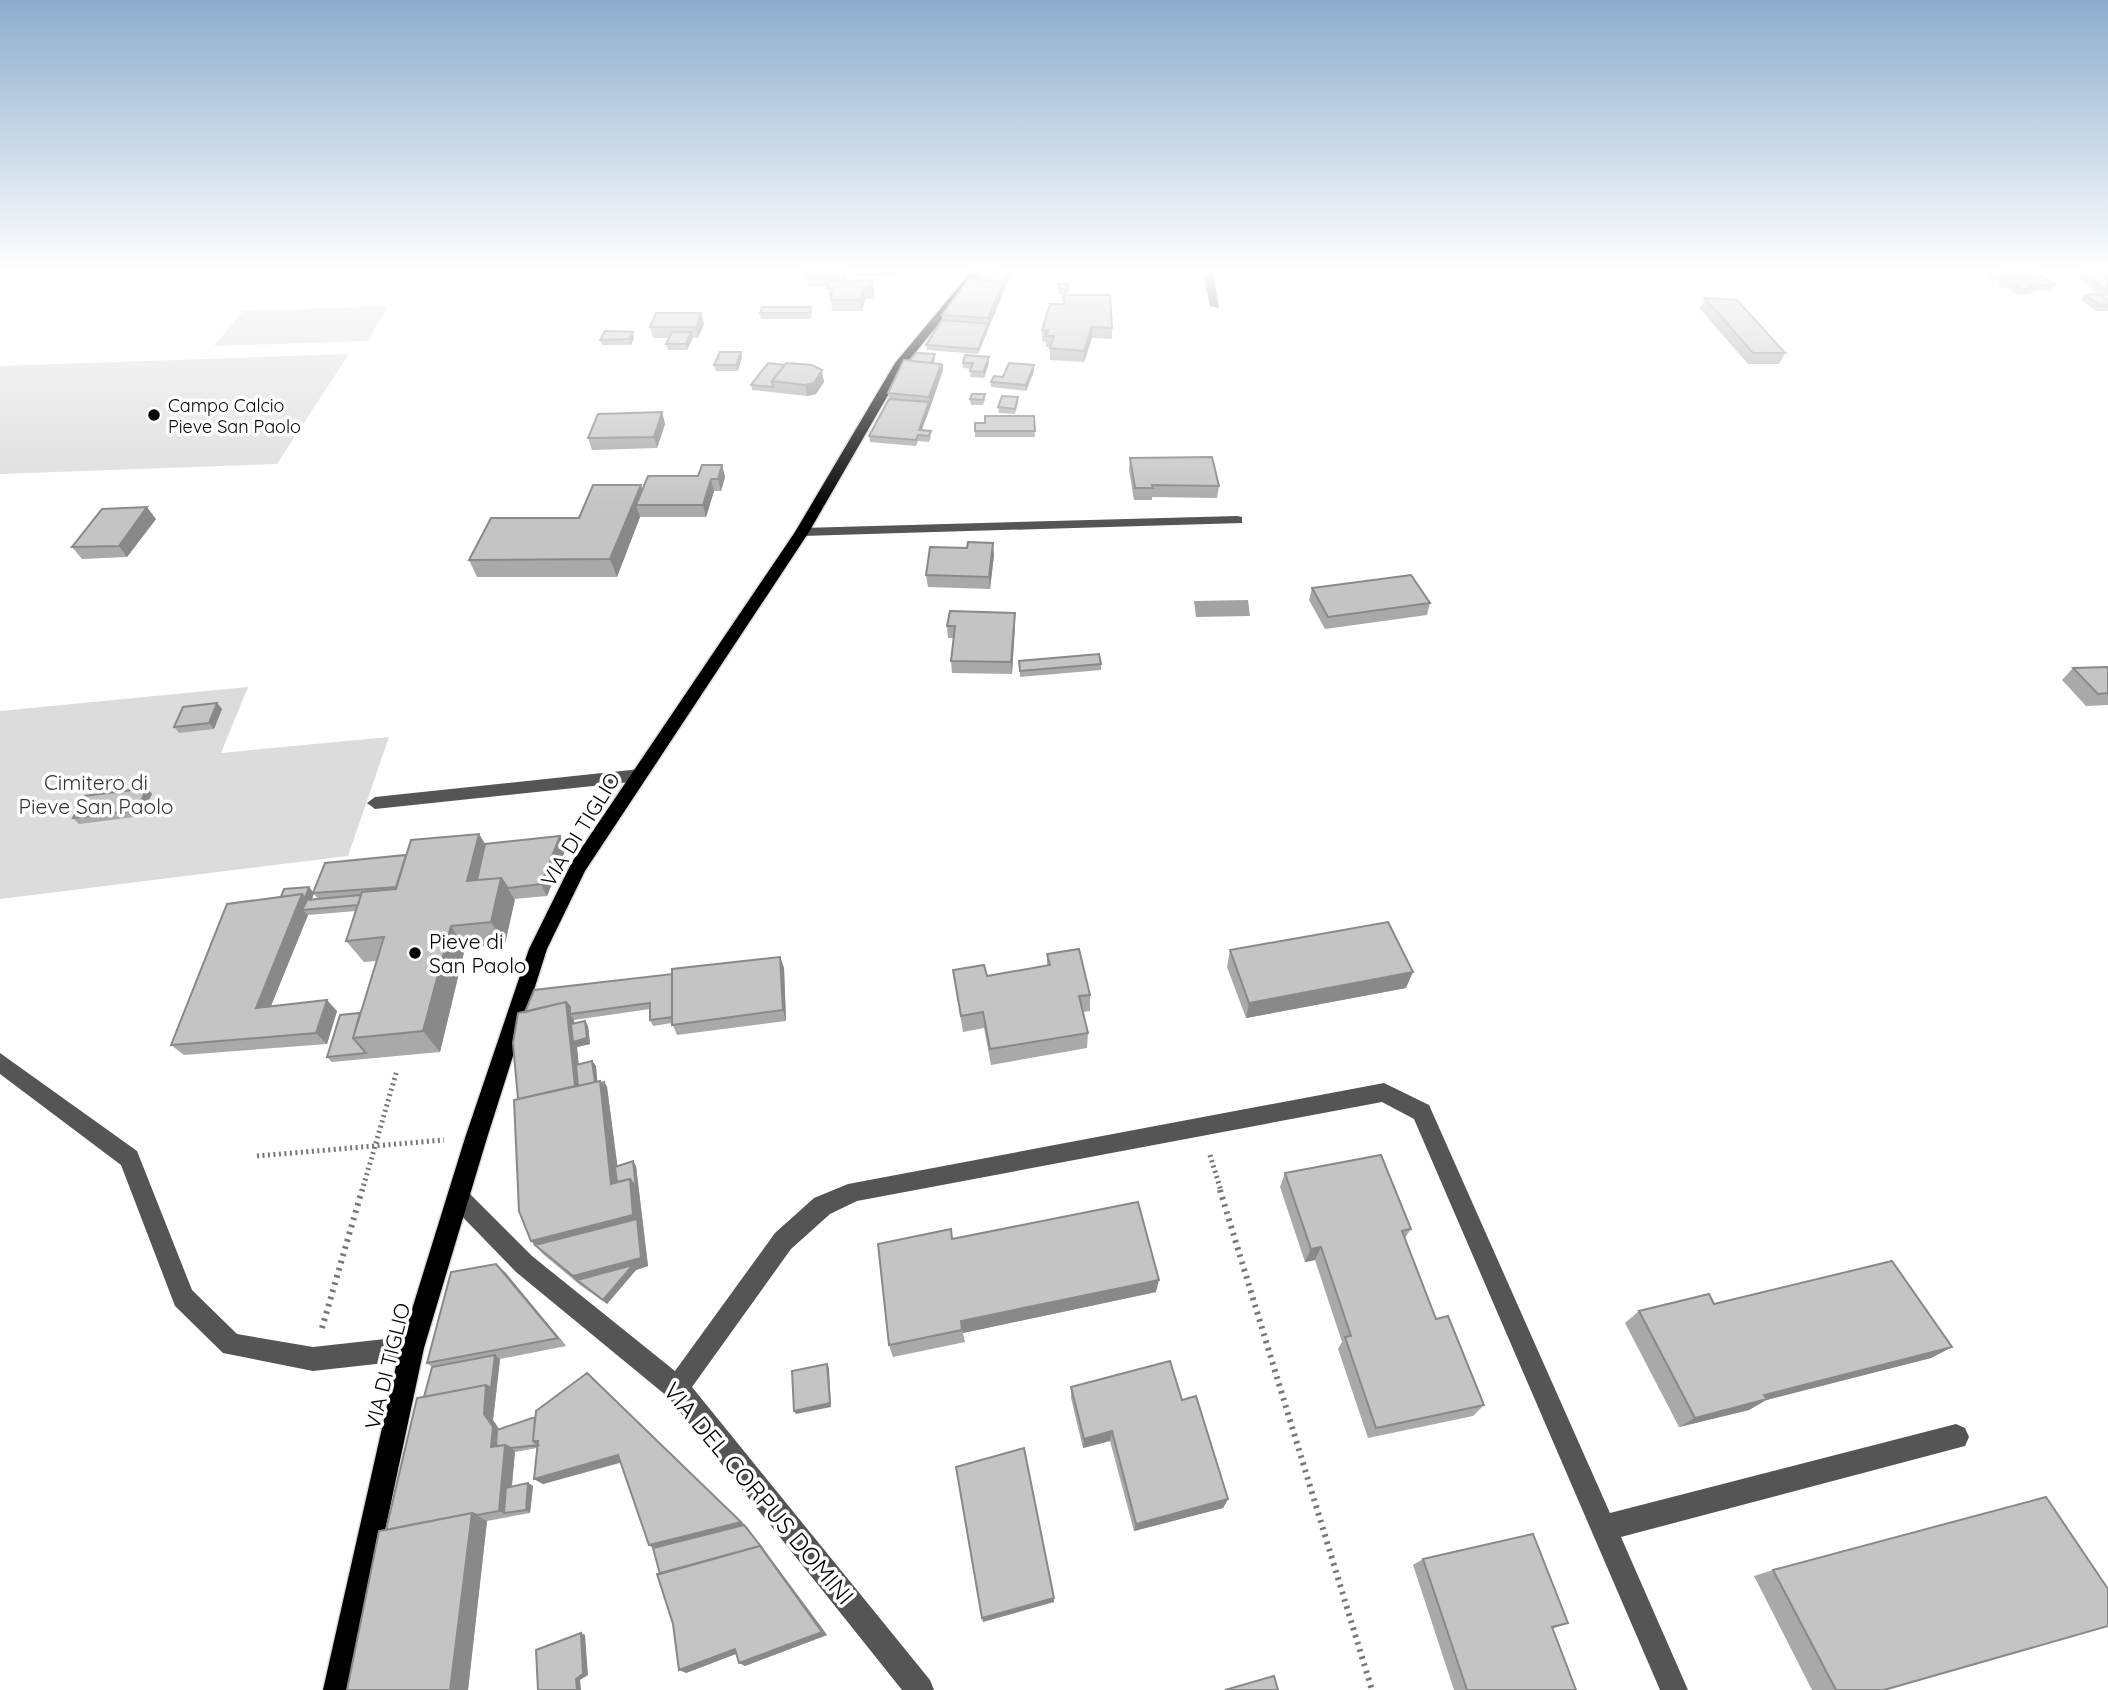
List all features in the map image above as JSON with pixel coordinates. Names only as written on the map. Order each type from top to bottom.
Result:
[{"type":"main road","name":"VIA DI TIGLIO","points":[[337,1690],[412,1348],[476,1138],[538,949],[579,867],[802,533],[901,363],[911,351]]},
{"type":"street","points":[[802,533],[1237,520]]},
{"type":"street","points":[[375,803],[640,775]]},
{"type":"street","points":[[0,1062],[129,1158],[183,1298],[230,1345],[313,1359],[412,1348]]},
{"type":"street","points":[[677,1388],[783,1241],[822,1206],[856,1191],[1384,1092],[1422,1112],[1674,1690]]},
{"type":"street","name":"VIA DEL CORPUS DOMINI","points":[[458,1198],[524,1264],[677,1388],[920,1690]]},
{"type":"street","points":[[1604,1528],[1956,1437]]},
{"type":"path","points":[[313,1359],[397,1070]]},
{"type":"path","points":[[1202,1128],[1372,1690]]},
{"type":"path","points":[[257,1156],[476,1138]]},
{"type":"green space","name":"Campo Calcio Pieve San Paolo","points":[[349,354],[277,464],[0,474],[0,366]]},
{"type":"green space","name":"Cimitero di Pieve San Paolo","points":[[248,687],[221,753],[389,737],[348,856],[0,899],[0,711]]},
{"type":"shaded area","points":[[1248,600],[1250,616],[1196,617],[1194,601]]},
{"type":"building","points":[[1751,351],[1785,353],[1753,353]]},
{"type":"building","points":[[720,352],[741,352],[736,365],[714,365]]},
{"type":"building","points":[[916,353],[935,354],[931,363],[909,361]]},
{"type":"building","points":[[965,355],[989,357],[983,372],[970,371],[973,363],[963,363]]},
{"type":"building","points":[[904,360],[941,364],[929,397],[888,393]]},
{"type":"building","points":[[768,363],[785,365],[772,381],[773,387],[751,385]]},
{"type":"building","points":[[786,363],[812,365],[822,370],[814,383],[805,385],[772,381]]},
{"type":"building","points":[[1009,363],[1034,365],[1026,385],[991,382],[994,376],[1003,377]]},
{"type":"building","points":[[972,394],[985,394],[983,400],[970,399]]},
{"type":"building","points":[[1002,396],[1018,397],[1015,409],[998,407]]},
{"type":"building","points":[[889,399],[929,402],[919,430],[931,431],[929,436],[918,435],[916,440],[869,436]]},
{"type":"building","points":[[662,412],[654,437],[588,438],[598,414]]},
{"type":"building","points":[[985,416],[1034,416],[1035,431],[975,431],[975,423],[985,423]]},
{"type":"building","points":[[1212,457],[1219,486],[1152,485],[1153,488],[1135,488],[1130,458]]},
{"type":"building","points":[[702,465],[722,465],[718,479],[711,479],[703,505],[636,505],[648,476],[698,476]]},
{"type":"building","points":[[593,485],[641,485],[610,559],[469,560],[491,518],[579,518]]},
{"type":"building","points":[[147,507],[119,546],[72,547],[102,509]]},
{"type":"building","points":[[968,542],[993,543],[989,577],[926,575],[930,547],[967,548]]},
{"type":"building","points":[[1411,575],[1430,603],[1328,617],[1312,588]]},
{"type":"building","points":[[950,611],[1015,613],[1011,662],[951,661],[955,626],[947,626]]},
{"type":"building","points":[[1099,654],[1101,664],[1020,671],[1019,661]]},
{"type":"building","points":[[2108,667],[2108,693],[2098,694],[2073,668]]},
{"type":"building","points":[[217,703],[209,723],[174,727],[183,707]]},
{"type":"building","points":[[147,788],[137,810],[73,818],[85,796]]},
{"type":"building","name":"Pieve di San Paolo","points":[[479,834],[467,881],[501,878],[491,922],[451,926],[423,1031],[353,1038],[384,937],[346,941],[362,892],[396,889],[411,840]]},
{"type":"building","points":[[560,836],[541,884],[508,888],[501,878],[477,880],[485,844]]},
{"type":"building","points":[[406,855],[396,887],[313,893],[325,863]]},
{"type":"building","points":[[309,887],[305,898],[302,894],[281,897],[284,889]]},
{"type":"building","points":[[302,894],[256,1008],[327,1000],[316,1033],[171,1045],[227,904]]},
{"type":"building","points":[[361,895],[358,905],[302,910],[307,900]]},
{"type":"building","points":[[1388,922],[1413,972],[1249,1003],[1230,950]]},
{"type":"building","points":[[1079,949],[1090,995],[1079,996],[1088,1033],[990,1049],[983,1012],[961,1016],[953,970],[984,965],[987,976],[1050,965],[1047,954]]},
{"type":"building","points":[[780,957],[783,1010],[672,1025],[672,969]]},
{"type":"building","points":[[672,974],[672,1017],[650,1020],[650,1003],[570,1014],[570,1007],[566,1002],[525,1012],[534,990]]},
{"type":"building","points":[[566,1002],[575,1086],[518,1099],[513,1043],[518,1013]]},
{"type":"building","points":[[360,1013],[353,1038],[366,1053],[327,1057],[340,1015]]},
{"type":"building","points":[[585,1021],[587,1038],[573,1042],[571,1024]]},
{"type":"building","points":[[592,1061],[595,1082],[578,1086],[576,1065]]},
{"type":"building","points":[[600,1081],[611,1184],[630,1179],[633,1215],[531,1241],[519,1211],[514,1100]]},
{"type":"building","points":[[1381,1155],[1411,1229],[1402,1231],[1436,1319],[1448,1316],[1484,1405],[1376,1428],[1345,1337],[1351,1336],[1321,1247],[1311,1249],[1285,1173]]},
{"type":"building","points":[[633,1161],[636,1188],[630,1179],[617,1182],[615,1167]]},
{"type":"building","points":[[1138,1202],[1159,1280],[961,1321],[962,1330],[889,1345],[878,1244],[951,1229],[952,1239]]},
{"type":"building","points":[[637,1219],[641,1258],[573,1276],[535,1245]]},
{"type":"building","points":[[1892,1261],[1952,1347],[1764,1395],[1767,1399],[1695,1418],[1639,1311],[1709,1294],[1714,1304]]},
{"type":"building","points":[[496,1264],[558,1338],[427,1363],[451,1272]]},
{"type":"building","points":[[633,1265],[603,1300],[577,1280],[581,1279]]},
{"type":"building","points":[[495,1355],[491,1388],[486,1385],[424,1397],[432,1367]]},
{"type":"building","points":[[1170,1361],[1182,1400],[1196,1396],[1228,1499],[1136,1524],[1112,1431],[1084,1439],[1071,1387]]},
{"type":"building","points":[[827,1364],[830,1403],[794,1411],[792,1371]]},
{"type":"building","points":[[587,1373],[741,1522],[649,1545],[618,1455],[534,1479],[538,1441],[533,1441],[536,1411]]},
{"type":"building","points":[[486,1385],[484,1414],[493,1427],[491,1447],[505,1445],[499,1511],[477,1515],[472,1513],[386,1530],[417,1398]]},
{"type":"building","points":[[535,1417],[533,1441],[538,1445],[511,1448],[505,1445],[496,1446],[497,1430]]},
{"type":"building","points":[[1024,1448],[1054,1598],[982,1618],[956,1467]]},
{"type":"building","points":[[528,1483],[526,1510],[504,1513],[506,1488]]},
{"type":"building","points":[[2046,1497],[2108,1589],[2108,1626],[1884,1690],[1836,1690],[1773,1570]]},
{"type":"building","points":[[472,1513],[450,1690],[347,1690],[379,1531]]},
{"type":"building","points":[[744,1525],[763,1549],[760,1546],[660,1574],[653,1548]]},
{"type":"building","points":[[1533,1534],[1568,1623],[1552,1627],[1576,1690],[1467,1690],[1423,1559]]},
{"type":"building","points":[[760,1546],[822,1632],[739,1663],[735,1649],[679,1670],[673,1624],[657,1574]]},
{"type":"building","points":[[581,1633],[583,1674],[576,1679],[577,1690],[538,1690],[536,1650]]},
{"type":"building","points":[[1274,1676],[1278,1690],[1225,1690]]},
{"type":"place","name":"Campo Calcio Pieve San Paolo","points":[[154,415]]},
{"type":"place","name":"Pieve di San Paolo","points":[[415,953]]}]
